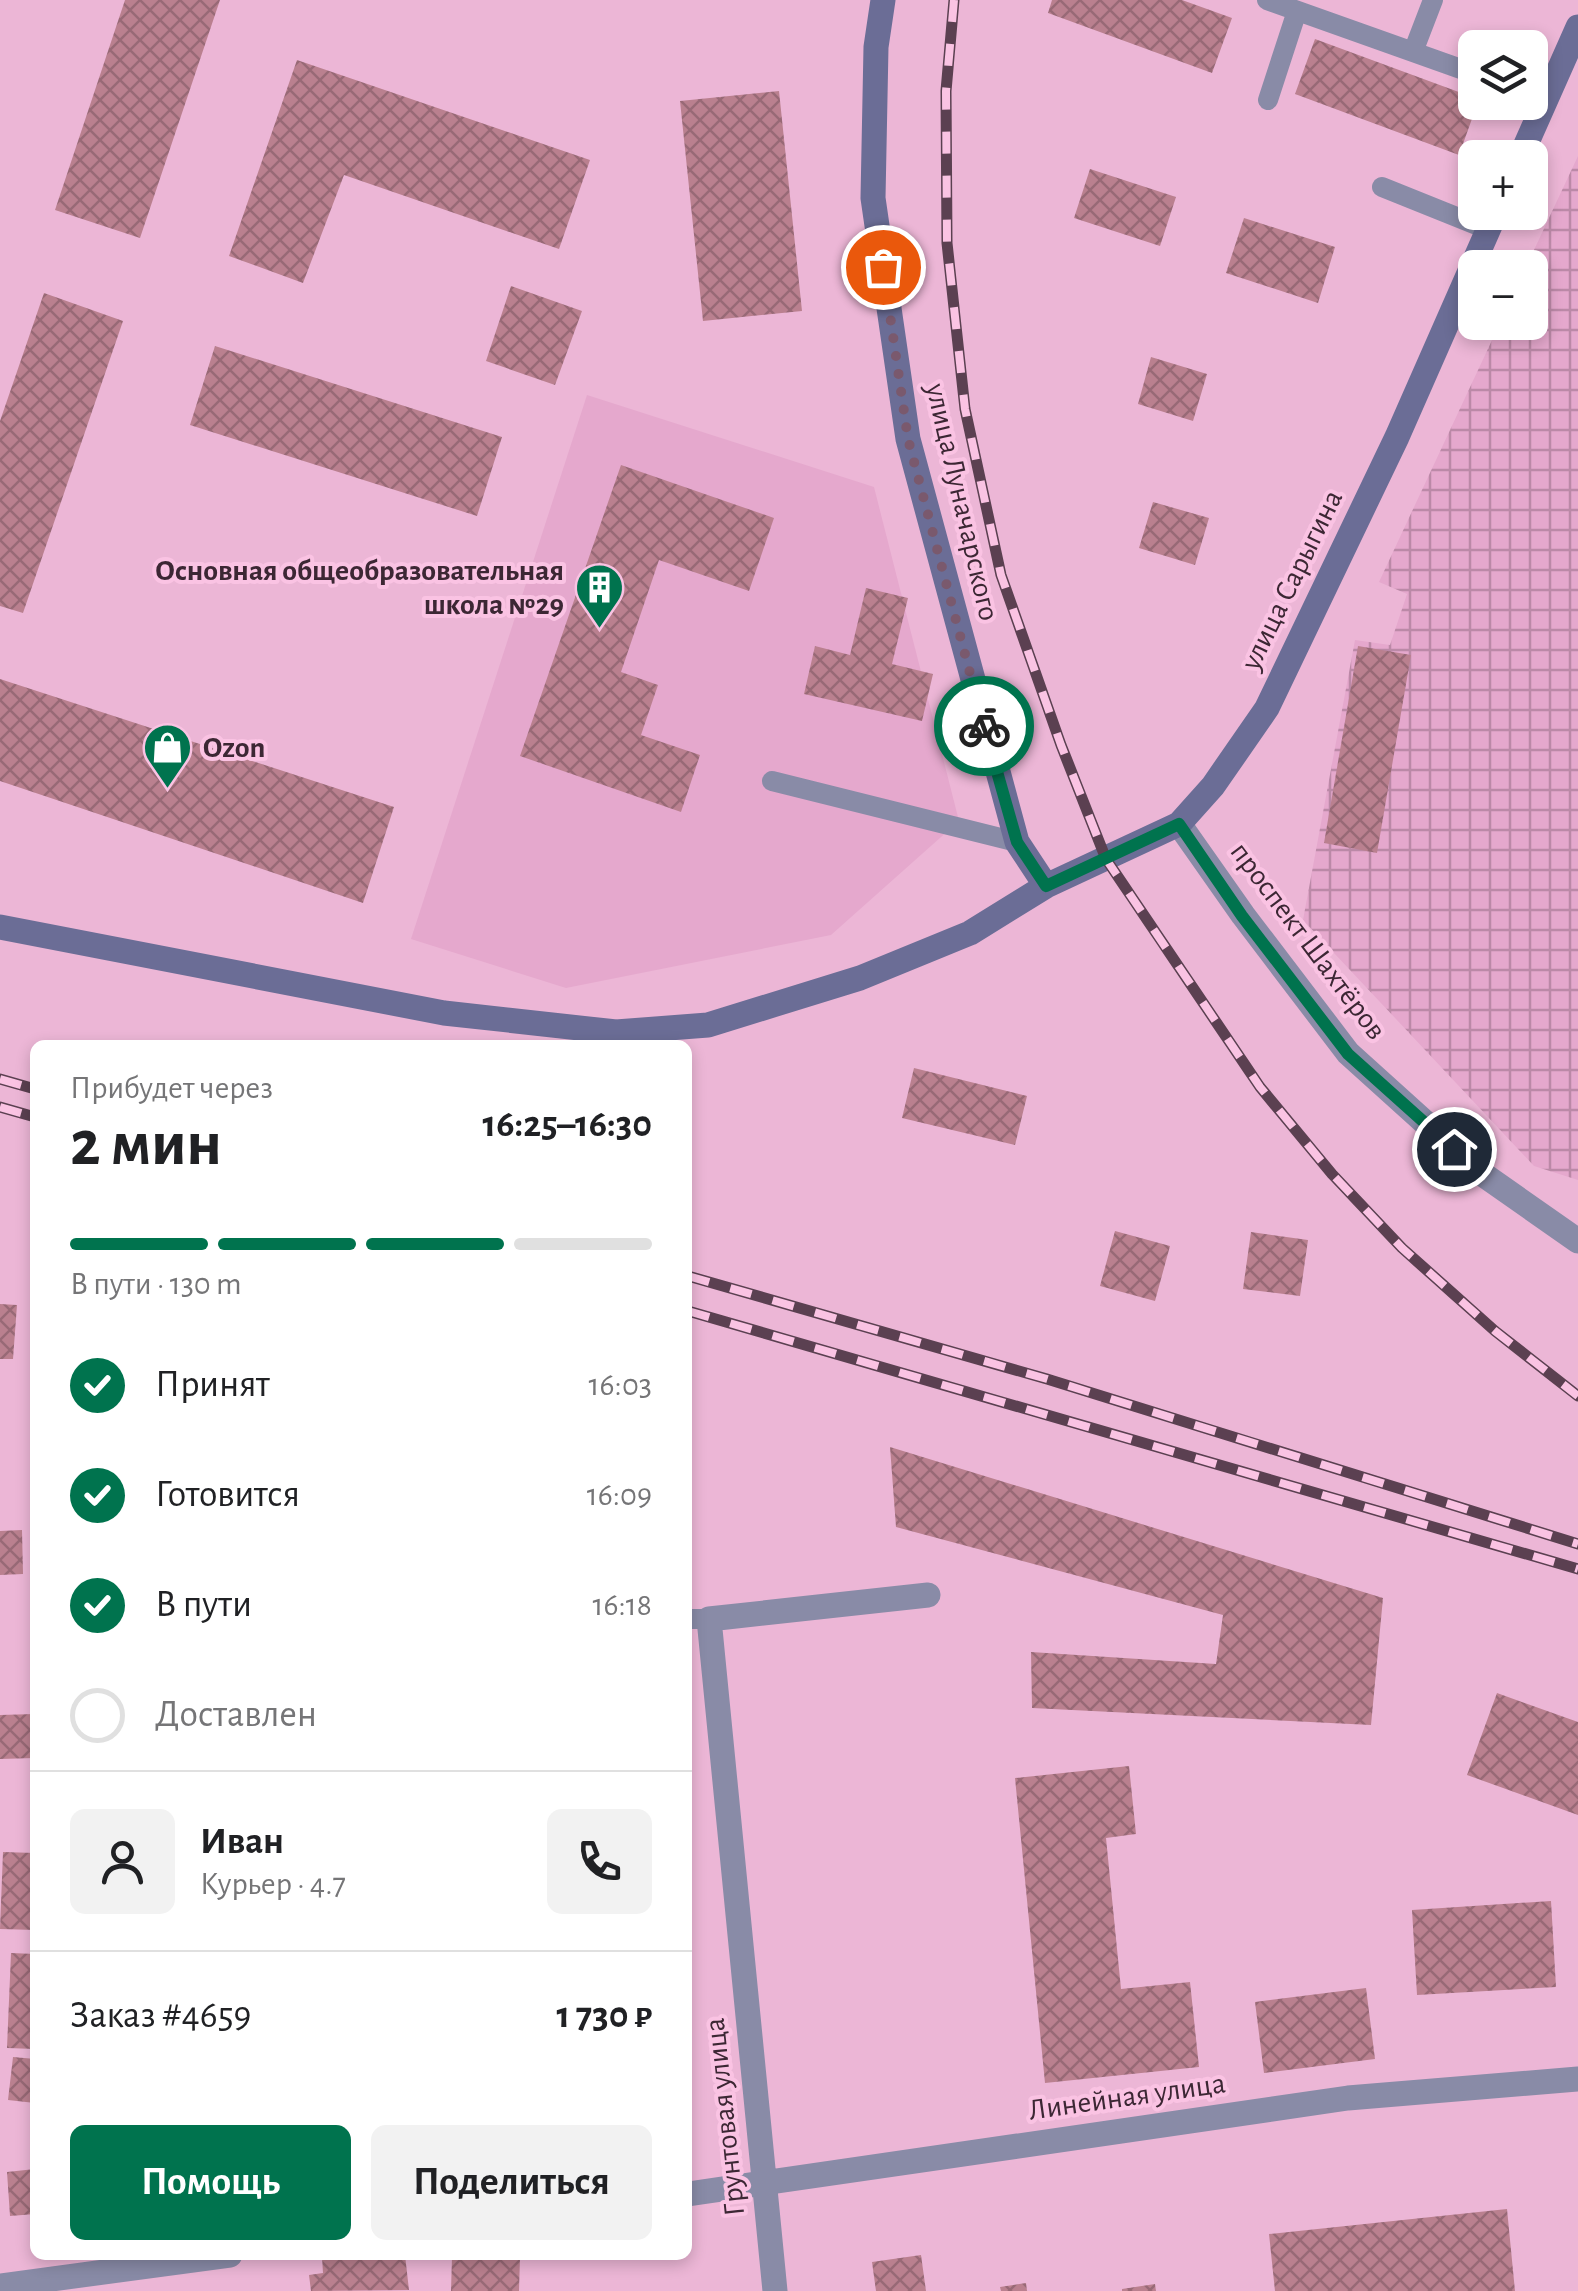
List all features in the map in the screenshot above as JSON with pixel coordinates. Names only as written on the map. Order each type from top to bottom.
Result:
[{"type":"main road","name":"улица Луначарского","points":[[883,0],[876,47],[873,198],[908,439],[1017,842],[1046,886]]},
{"type":"main road","points":[[1548,80],[1578,27]]},
{"type":"main road","name":"улица Сарыгина","points":[[0,927],[444,1013],[616,1032],[708,1025],[860,978],[970,933],[1046,886],[1179,824],[1213,786],[1267,708],[1397,437],[1488,230]]},
{"type":"street","name":"проспект Шахтёров","points":[[1179,824],[1242,916],[1348,1054],[1481,1173],[1578,1241]]},
{"type":"street","name":"Грунтовая улица","points":[[774,2291],[698,1619],[928,1595]]},
{"type":"street","name":"Линейная улица","points":[[692,2193],[1348,2098],[1578,2079]]},
{"type":"street","points":[[0,2286],[193,2260]]},
{"type":"lane","points":[[1267,0],[1458,68]]},
{"type":"lane","points":[[1414,52],[1433,0]]},
{"type":"lane","points":[[1268,100],[1297,11]]},
{"type":"lane","points":[[1382,187],[1458,210]]},
{"type":"lane","points":[[772,781],[1017,842]]},
{"type":"shaded area","points":[[1578,156],[1578,1180],[1534,1166],[1303,920],[1355,640],[1390,645],[1407,594],[1379,582],[1492,340],[1548,340],[1548,250],[1534,250],[1543,230],[1548,230],[1548,220]]},
{"type":"shaded area","points":[[587,395],[874,487],[959,821],[831,935],[566,988],[411,939]]},
{"type":"building","points":[[125,0],[220,0],[140,238],[55,210]]},
{"type":"building","points":[[1052,0],[1182,0],[1232,18],[1212,73],[1048,13]]},
{"type":"building","points":[[1315,39],[1458,92],[1458,120],[1472,120],[1464,140],[1458,140],[1458,155],[1295,94]]},
{"type":"building","points":[[297,60],[590,160],[559,249],[344,175],[303,283],[229,256]]},
{"type":"building","points":[[779,91],[802,311],[703,321],[680,101]]},
{"type":"building","points":[[1090,169],[1176,197],[1160,246],[1074,218]]},
{"type":"building","points":[[1244,218],[1335,247],[1318,303],[1226,273]]},
{"type":"building","points":[[511,286],[582,311],[555,385],[486,361]]},
{"type":"building","points":[[44,293],[123,321],[23,613],[0,606],[0,421]]},
{"type":"building","points":[[215,346],[502,437],[477,516],[190,425]]},
{"type":"building","points":[[1151,357],[1207,374],[1193,421],[1138,404]]},
{"type":"building","name":"Основная общеобразовательная школа №29","points":[[621,465],[774,518],[749,591],[659,560],[621,672],[658,685],[641,735],[700,755],[681,812],[520,756]]},
{"type":"building","points":[[1153,502],[1209,518],[1195,565],[1139,548]]},
{"type":"building","points":[[866,588],[908,598],[892,664],[933,674],[922,721],[804,694],[815,646],[850,655]]},
{"type":"building","points":[[1358,646],[1411,655],[1377,853],[1324,843]]},
{"type":"building","points":[[0,679],[394,807],[363,903],[0,781]]},
{"type":"building","points":[[914,1068],[1027,1096],[1015,1145],[902,1118]]},
{"type":"building","points":[[1115,1231],[1170,1246],[1155,1301],[1100,1286]]},
{"type":"building","points":[[1251,1232],[1308,1240],[1300,1296],[1243,1289]]},
{"type":"building","points":[[0,1304],[17,1305],[13,1359],[0,1359]]},
{"type":"building","points":[[890,1447],[1383,1598],[1371,1725],[1032,1708],[1031,1652],[1216,1664],[1223,1615],[896,1527]]},
{"type":"building","points":[[22,1530],[23,1574],[0,1575],[0,1531]]},
{"type":"building","points":[[1497,1693],[1578,1722],[1578,1815],[1467,1775]]},
{"type":"building","points":[[30,1714],[30,1758],[0,1759],[0,1715]]},
{"type":"building","points":[[1129,1766],[1136,1834],[1106,1838],[1121,1989],[1190,1982],[1199,2067],[1045,2083],[1015,1778]]},
{"type":"building","points":[[3,1852],[30,1853],[30,1930],[0,1929]]},
{"type":"building","points":[[1551,1901],[1556,1987],[1417,1995],[1412,1910]]},
{"type":"building","points":[[11,1953],[30,1954],[30,2049],[7,2048]]},
{"type":"building","points":[[1366,1988],[1375,2059],[1264,2073],[1255,2002]]},
{"type":"building","points":[[13,2057],[30,2059],[30,2102],[8,2100]]},
{"type":"building","points":[[30,2170],[30,2214],[10,2216],[7,2172]]},
{"type":"building","points":[[1507,2209],[1515,2291],[1275,2291],[1269,2234]]},
{"type":"building","points":[[921,2255],[926,2291],[876,2291],[872,2262]]},
{"type":"building","points":[[322,2260],[406,2260],[409,2290],[311,2291],[309,2275],[323,2273]]},
{"type":"building","points":[[452,2260],[520,2260],[519,2291],[451,2291]]},
{"type":"building","points":[[1026,2283],[1027,2291],[1001,2291],[1000,2287]]},
{"type":"building","points":[[1155,2284],[1156,2291],[1122,2291],[1122,2289]]},
{"type":"railway","points":[[954,0],[946,91],[947,243],[965,409],[1001,575],[1106,859],[1260,1087],[1332,1174],[1402,1248],[1495,1331],[1578,1396]]},
{"type":"railway","points":[[0,1079],[30,1088]]},
{"type":"railway","points":[[0,1107],[30,1116]]},
{"type":"railway","points":[[692,1277],[1047,1379],[1578,1544]]},
{"type":"railway","points":[[692,1312],[1578,1569]]},
{"type":"way so far","points":[[883,267],[908,439],[984,726]]},
{"type":"place","name":"Основная общеобразовательная школа №29","points":[[599,630]]},
{"type":"place","name":"Ozon","points":[[168,790]]},
{"type":"route","points":[[984,726],[1017,842],[1046,886],[1179,824],[1242,916],[1348,1054],[1454,1149]]}]
